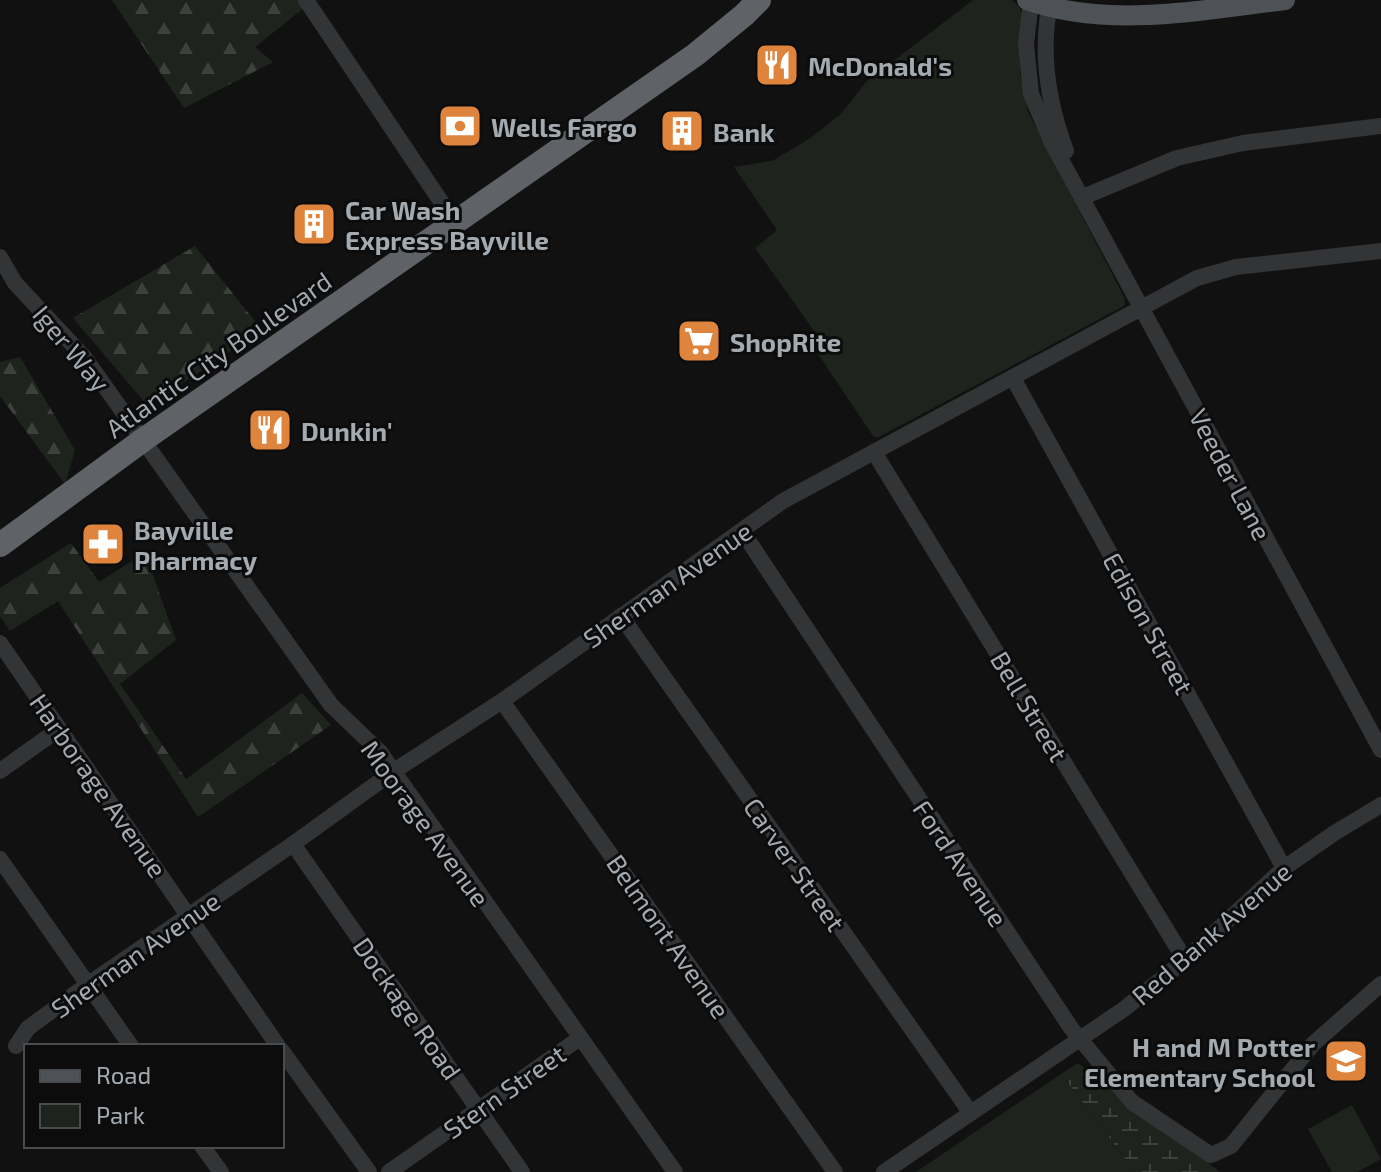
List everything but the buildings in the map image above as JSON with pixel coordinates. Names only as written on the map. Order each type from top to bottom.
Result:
[{"type":"highway","name":"Atlantic City Boulevard","points":[[0,545],[143,440],[695,55],[751,8],[771,0]]},
{"type":"main road","points":[[1038,1],[1094,14],[1135,15],[1282,0]]},
{"type":"street","points":[[306,0],[454,221]]},
{"type":"street","name":"Veeder Lane","points":[[1038,1],[1046,42],[1046,80],[1059,133],[1083,197],[1381,750]]},
{"type":"street","points":[[1083,197],[1177,158],[1243,143],[1381,126]]},
{"type":"street","name":"Sherman Avenue","points":[[16,1046],[28,1028],[87,985],[394,771],[502,701],[783,501],[1197,278],[1236,267],[1381,251]]},
{"type":"street","name":"Iger Way","points":[[0,257],[15,283],[84,357],[143,440]]},
{"type":"street","name":"Edison Street","points":[[1013,378],[1284,868]]},
{"type":"street","name":"Moorage Avenue","points":[[143,440],[331,705],[380,752],[394,771],[675,1172]]},
{"type":"street","name":"Bell Street","points":[[874,452],[1185,960]]},
{"type":"street","name":"Ford Avenue","points":[[742,531],[1079,1038],[1132,1102],[1204,1152],[1211,1155],[1219,1153],[1231,1146],[1313,1044],[1381,984]]},
{"type":"street","name":"Carver Street","points":[[621,616],[970,1112]]},
{"type":"street","name":"Harborage Avenue","points":[[0,643],[277,1044]]},
{"type":"street","name":"Belmont Avenue","points":[[502,701],[835,1172]]},
{"type":"street","points":[[0,771],[59,729]]},
{"type":"street","name":"Red Bank Avenue","points":[[884,1172],[1124,1009],[1185,960],[1284,868],[1381,805]]},
{"type":"street","name":"Dockage Road","points":[[293,844],[522,1172]]},
{"type":"street","points":[[0,859],[130,1044]]},
{"type":"street","name":"Stern Street","points":[[389,1172],[580,1038]]},
{"type":"street","points":[[284,1054],[369,1172]]},
{"type":"street","points":[[203,1148],[221,1172]]},
{"type":"green space","points":[[112,0],[299,0],[304,8],[255,47],[273,62],[184,108]]},
{"type":"green space","points":[[973,0],[1012,0],[1020,8],[1020,73],[1028,112],[1125,299],[1124,306],[877,438],[810,342],[817,335],[755,248],[777,230],[734,167],[772,161],[809,139],[841,114],[866,82]]},
{"type":"green space","points":[[195,246],[262,330],[148,406],[73,318]]},
{"type":"green space","points":[[20,357],[75,450],[65,484],[0,396],[0,362]]},
{"type":"green space","points":[[71,543],[99,582],[145,553],[176,640],[120,684],[186,779],[302,693],[331,725],[198,817],[58,601],[10,631],[0,616],[0,588]]},
{"type":"green space","points":[[1078,1063],[1220,1172],[1135,1172],[1061,1074]]},
{"type":"green space","points":[[1061,1074],[1135,1172],[916,1172]]},
{"type":"green space","points":[[1352,1105],[1381,1159],[1357,1172],[1332,1172],[1308,1129]]},
{"type":"place","name":"McDonald's","points":[[777,65]]},
{"type":"place","name":"Wells Fargo","points":[[460,126]]},
{"type":"place","name":"Bank","points":[[682,131]]},
{"type":"place","name":"Car Wash Express Bayville","points":[[314,224]]},
{"type":"place","name":"ShopRite","points":[[699,341]]},
{"type":"place","name":"Dunkin'","points":[[270,430]]},
{"type":"place","name":"Bayville Pharmacy","points":[[103,544]]},
{"type":"place","name":"H and M Potter Elementary School","points":[[1346,1061]]}]
